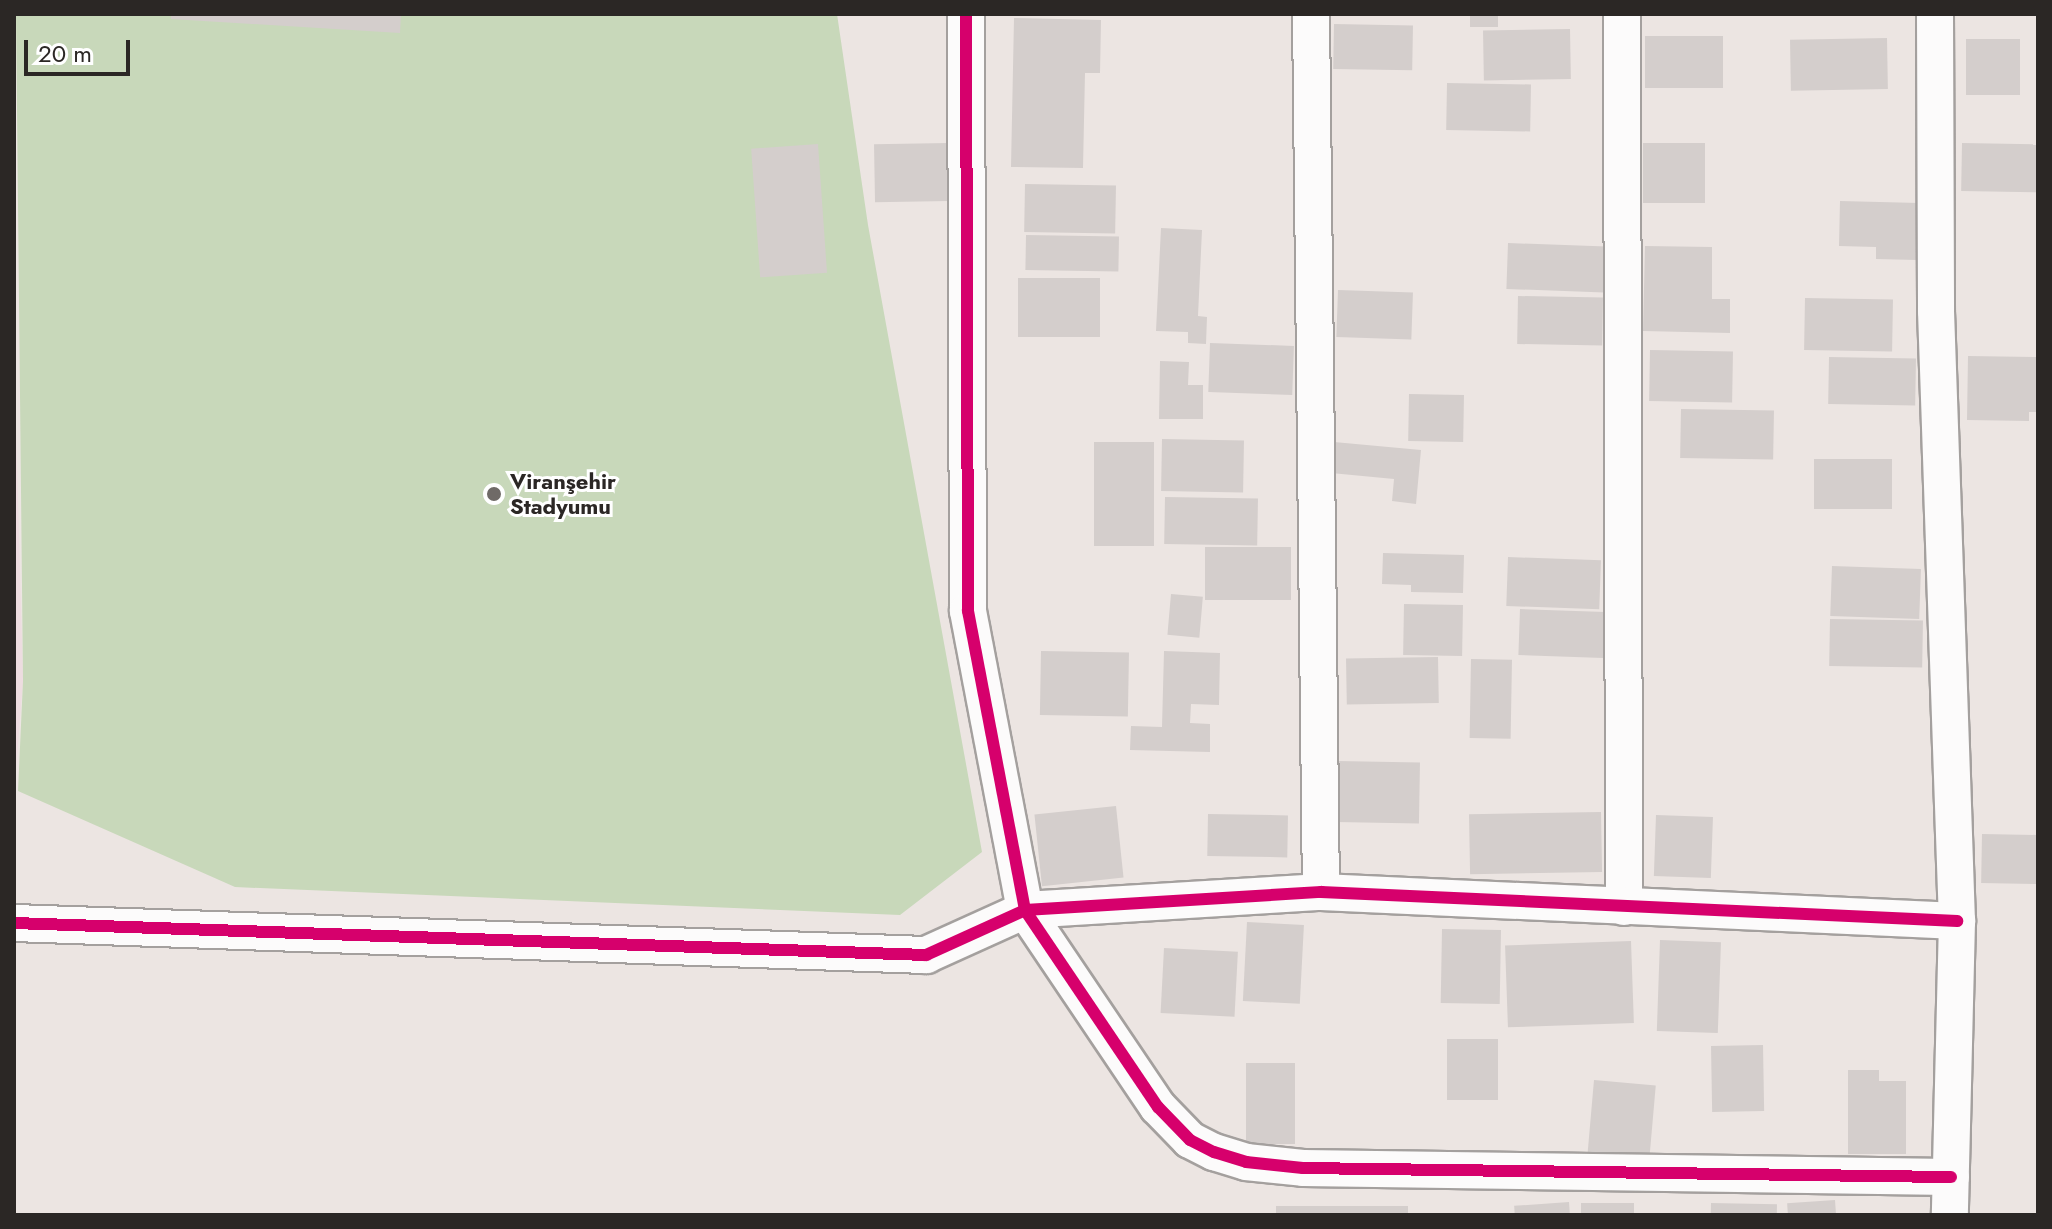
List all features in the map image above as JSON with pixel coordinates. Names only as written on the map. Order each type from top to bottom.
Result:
[{"type":"street","points":[[966,14],[971,273],[968,611],[1025,910],[1158,1107],[1190,1140],[1246,1162],[1506,1173],[1951,1177]]},
{"type":"street","points":[[1311,14],[1321,892]]},
{"type":"street","points":[[1622,14],[1624,907]]},
{"type":"street","points":[[1935,14],[1936,311],[1957,921],[1950,1215]]},
{"type":"street","points":[[14,923],[926,955],[1025,910],[1321,892],[1957,921]]},
{"type":"shaded area","points":[[14,355],[23,681],[14,795]]},
{"type":"green space","points":[[16,14],[837,14],[868,225],[982,852],[900,915],[235,887],[18,791],[23,681]]},
{"type":"building","points":[[171,14],[401,14],[400,33],[171,19]]},
{"type":"building","points":[[1470,14],[1498,14],[1498,27],[1470,27]]},
{"type":"building","points":[[1014,18],[1101,20],[1100,73],[1085,73],[1083,168],[1011,167]]},
{"type":"building","points":[[1334,24],[1413,25],[1412,70],[1333,69]]},
{"type":"building","points":[[1570,29],[1571,79],[1484,81],[1483,31]]},
{"type":"building","points":[[1645,36],[1723,36],[1723,88],[1645,88]]},
{"type":"building","points":[[1887,38],[1888,89],[1791,91],[1790,40]]},
{"type":"building","points":[[1966,39],[2020,39],[2020,95],[1966,95]]},
{"type":"building","points":[[1447,83],[1531,84],[1530,131],[1446,130]]},
{"type":"building","points":[[948,143],[949,201],[875,202],[874,144]]},
{"type":"building","points":[[1643,143],[1705,143],[1705,203],[1643,203]]},
{"type":"building","points":[[1962,143],[2038,144],[2037,192],[1961,191]]},
{"type":"building","points":[[818,144],[827,273],[760,277],[751,149]]},
{"type":"building","points":[[1025,184],[1116,186],[1115,234],[1024,232]]},
{"type":"building","points":[[1840,201],[1919,203],[1917,260],[1876,259],[1876,247],[1839,246]]},
{"type":"building","points":[[1161,228],[1202,230],[1198,316],[1207,317],[1206,344],[1188,343],[1188,332],[1156,331]]},
{"type":"building","points":[[1026,235],[1119,237],[1118,272],[1025,270]]},
{"type":"building","points":[[1508,243],[1606,246],[1604,292],[1506,289]]},
{"type":"building","points":[[1645,246],[1712,247],[1712,299],[1730,299],[1730,333],[1643,331]]},
{"type":"building","points":[[1018,278],[1100,278],[1100,337],[1018,337]]},
{"type":"building","points":[[1338,290],[1413,293],[1411,340],[1336,337]]},
{"type":"building","points":[[1518,296],[1603,297],[1602,345],[1517,344]]},
{"type":"building","points":[[1805,298],[1893,300],[1892,352],[1804,350]]},
{"type":"building","points":[[1210,343],[1294,346],[1292,395],[1208,392]]},
{"type":"building","points":[[1650,350],[1733,351],[1732,402],[1649,401]]},
{"type":"building","points":[[1968,356],[2038,357],[2038,412],[2029,412],[2029,421],[1967,420]]},
{"type":"building","points":[[1829,357],[1916,359],[1915,406],[1828,404]]},
{"type":"building","points":[[1160,361],[1189,362],[1188,385],[1203,385],[1203,419],[1159,419]]},
{"type":"building","points":[[1409,394],[1464,395],[1463,442],[1408,441]]},
{"type":"building","points":[[1681,409],[1774,411],[1773,460],[1680,458]]},
{"type":"building","points":[[1162,439],[1244,440],[1243,492],[1161,491]]},
{"type":"building","points":[[1094,442],[1154,442],[1154,546],[1094,546]]},
{"type":"building","points":[[1334,442],[1421,450],[1416,504],[1392,501],[1394,479],[1331,473]]},
{"type":"building","points":[[1814,459],[1892,459],[1892,509],[1814,509]]},
{"type":"building","points":[[1165,497],[1258,499],[1257,546],[1164,544]]},
{"type":"building","points":[[1205,547],[1291,547],[1291,600],[1205,600]]},
{"type":"building","points":[[1383,553],[1464,555],[1463,593],[1411,592],[1411,585],[1382,584]]},
{"type":"building","points":[[1508,557],[1601,560],[1599,609],[1506,606]]},
{"type":"building","points":[[1832,566],[1921,569],[1919,619],[1830,616]]},
{"type":"building","points":[[1171,594],[1203,597],[1199,638],[1167,635]]},
{"type":"building","points":[[1404,604],[1463,605],[1462,656],[1403,655]]},
{"type":"building","points":[[1520,609],[1605,612],[1603,658],[1518,655]]},
{"type":"building","points":[[1830,619],[1923,621],[1922,668],[1829,666]]},
{"type":"building","points":[[1041,651],[1129,653],[1128,717],[1040,715]]},
{"type":"building","points":[[1164,651],[1220,653],[1219,705],[1191,704],[1190,723],[1210,724],[1210,752],[1130,750],[1131,726],[1162,727]]},
{"type":"building","points":[[1438,657],[1439,703],[1347,705],[1346,659]]},
{"type":"building","points":[[1471,659],[1512,660],[1511,739],[1470,738]]},
{"type":"building","points":[[1337,761],[1420,762],[1419,823],[1336,822]]},
{"type":"building","points":[[1116,806],[1124,878],[1042,886],[1034,815]]},
{"type":"building","points":[[1601,812],[1602,872],[1470,874],[1469,814]]},
{"type":"building","points":[[1208,814],[1288,815],[1287,857],[1207,856]]},
{"type":"building","points":[[1656,815],[1713,817],[1711,878],[1654,876]]},
{"type":"building","points":[[1982,834],[2038,835],[2037,884],[1981,883]]},
{"type":"building","points":[[1247,922],[1304,925],[1300,1004],[1243,1001]]},
{"type":"building","points":[[1442,929],[1501,930],[1500,1004],[1441,1003]]},
{"type":"building","points":[[1660,940],[1721,942],[1718,1033],[1657,1031]]},
{"type":"building","points":[[1631,941],[1634,1023],[1508,1027],[1505,945]]},
{"type":"building","points":[[1164,948],[1238,952],[1234,1017],[1161,1013]]},
{"type":"building","points":[[1447,1039],[1498,1039],[1498,1100],[1447,1100]]},
{"type":"building","points":[[1763,1045],[1764,1111],[1712,1112],[1711,1046]]},
{"type":"building","points":[[1246,1063],[1295,1063],[1295,1144],[1246,1144]]},
{"type":"building","points":[[1848,1070],[1879,1070],[1879,1081],[1906,1081],[1906,1154],[1848,1154]]},
{"type":"building","points":[[1594,1080],[1656,1085],[1649,1161],[1587,1156]]},
{"type":"building","points":[[1835,1200],[1836,1215],[1788,1215],[1787,1203]]},
{"type":"building","points":[[1569,1202],[1570,1215],[1515,1215],[1514,1206]]},
{"type":"building","points":[[1581,1203],[1634,1203],[1634,1215],[1581,1215]]},
{"type":"building","points":[[1711,1203],[1777,1204],[1777,1215],[1711,1215]]},
{"type":"building","points":[[1276,1206],[1408,1206],[1408,1215],[1276,1215]]},
{"type":"cycle path","points":[[966,14],[968,611],[1025,910],[1158,1107],[1190,1140],[1214,1152],[1246,1162],[1303,1168],[1951,1177]]},
{"type":"cycle path","points":[[14,923],[926,955],[1025,910],[1321,892],[1957,921]]},
{"type":"place","name":"Viranşehir Stadyumu","points":[[494,494]]}]
